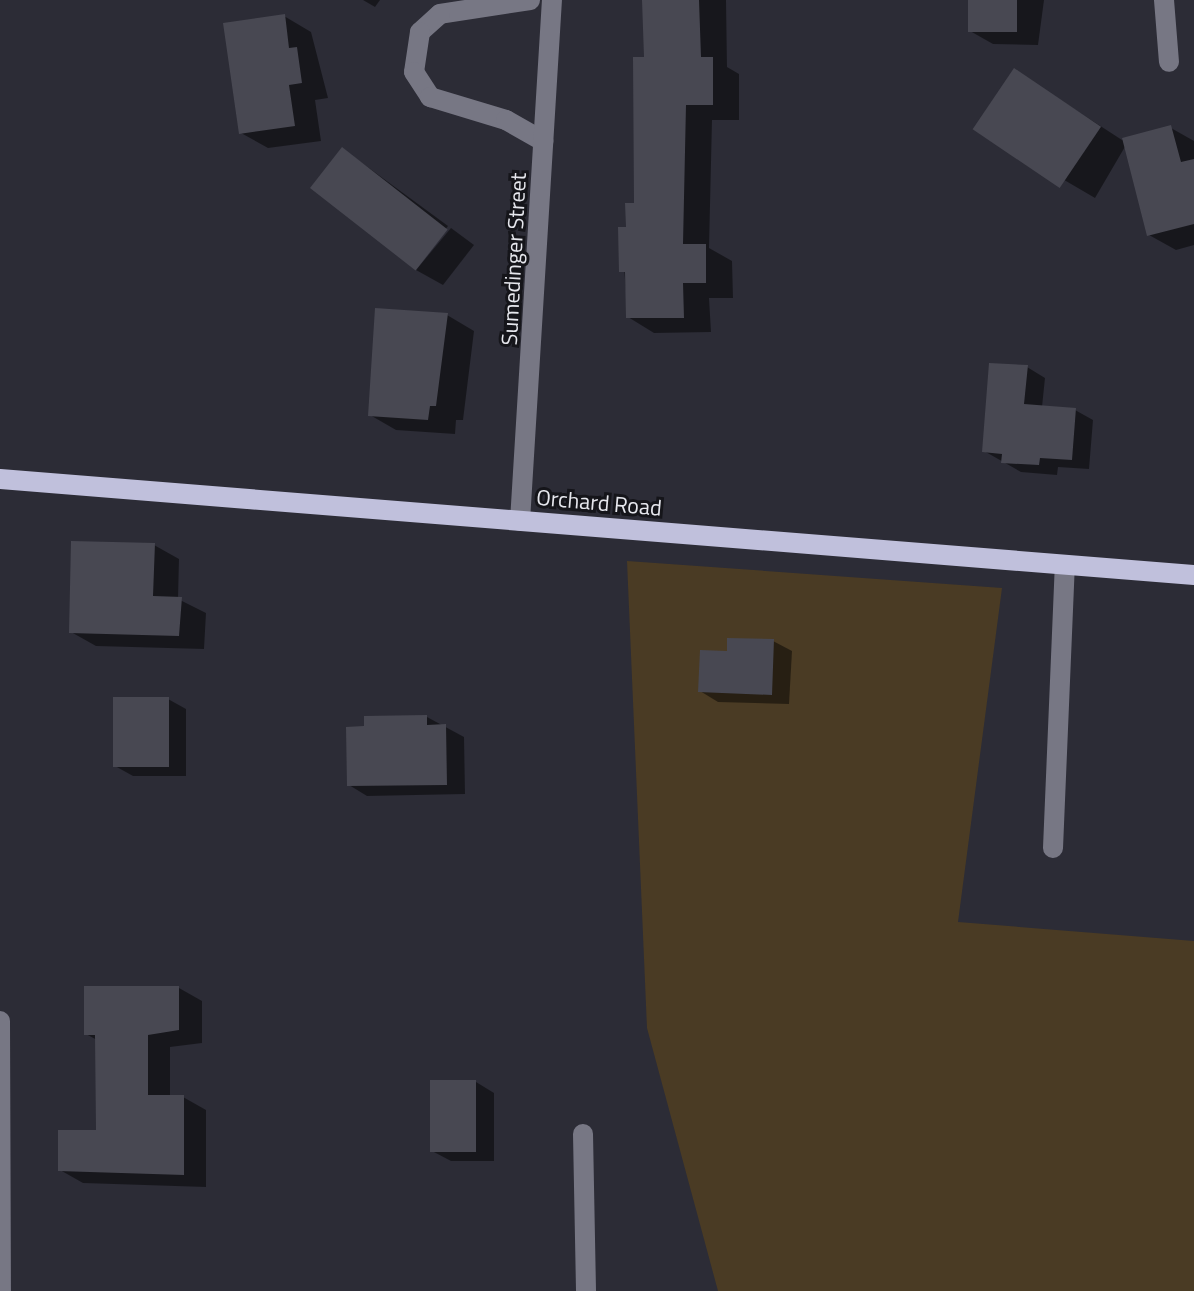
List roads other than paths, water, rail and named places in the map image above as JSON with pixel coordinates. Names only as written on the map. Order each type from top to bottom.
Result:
[{"type":"main road","name":"Orchard Road","points":[[0,479],[1194,575]]},
{"type":"street","points":[[530,0],[440,14],[420,32],[414,72],[430,97],[506,120],[543,141]]},
{"type":"street","name":"Sumedinger Street","points":[[520,521],[552,0]]},
{"type":"street","points":[[1164,0],[1169,62]]},
{"type":"street","points":[[1053,848],[1065,565]]},
{"type":"street","points":[[0,1021],[1,1291]]},
{"type":"street","points":[[583,1134],[586,1291]]}]
